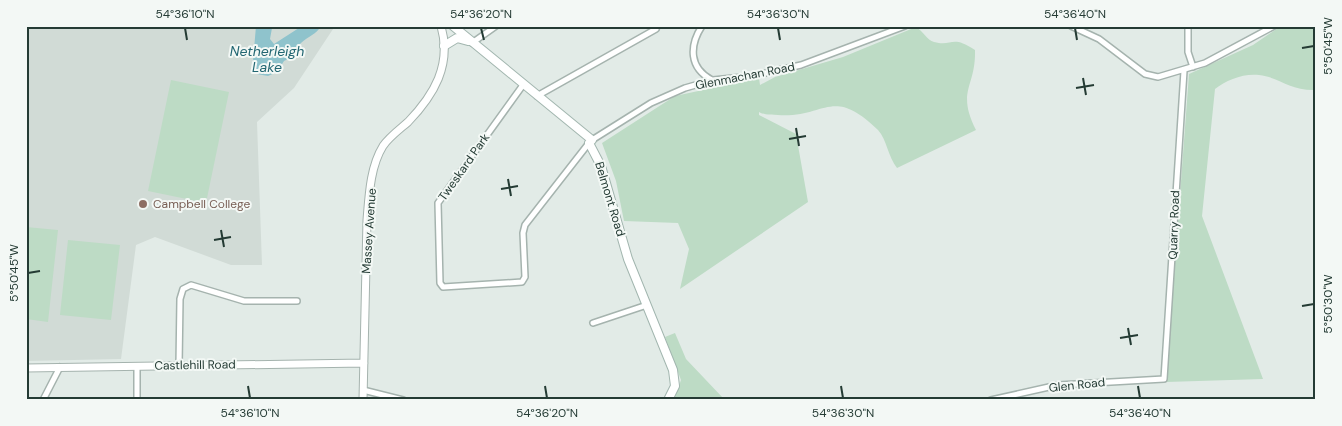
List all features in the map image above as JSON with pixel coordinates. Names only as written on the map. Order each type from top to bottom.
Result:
[{"type":"main road","name":"Belmont Road","points":[[453,26],[590,141],[601,166],[628,259],[675,380],[673,393],[668,400]]},
{"type":"main road","points":[[444,46],[457,38],[472,43]]},
{"type":"street","name":"Massey Avenue","points":[[363,400],[367,220],[370,190],[377,161],[384,145],[426,102],[436,86],[442,70],[444,46],[441,26]]},
{"type":"street","points":[[472,43],[496,26]]},
{"type":"street","points":[[702,26],[692,47],[693,57],[705,76],[713,80]]},
{"type":"street","name":"Glenmachan Road","points":[[590,141],[651,103],[685,88],[713,80],[753,76],[801,65],[905,26]]},
{"type":"street","points":[[1071,26],[1099,39],[1149,76],[1158,77],[1184,71],[1232,51],[1274,26]]},
{"type":"street","points":[[1188,26],[1188,52],[1193,67]]},
{"type":"street","points":[[537,96],[656,29]]},
{"type":"street","name":"Quarry Road","points":[[1164,379],[1184,71]]},
{"type":"street","name":"Tweskard Park","points":[[523,85],[438,203],[440,283],[443,287],[522,282],[525,277],[524,233],[526,225],[590,141]]},
{"type":"street","points":[[179,365],[180,299],[181,292],[186,287],[196,286],[244,301],[297,301]]},
{"type":"street","points":[[593,323],[647,306]]},
{"type":"street","name":"Castlehill Road","points":[[26,368],[364,363]]},
{"type":"street","points":[[137,366],[137,400]]},
{"type":"street","points":[[43,400],[60,367]]},
{"type":"street","name":"Glen Road","points":[[991,400],[1058,385],[1164,379]]},
{"type":"street","points":[[364,390],[403,400]]},
{"type":"shaded area","name":"Campbell College","points":[[26,26],[335,26],[294,88],[257,122],[262,265],[231,265],[155,237],[136,245],[121,359],[26,361]]},
{"type":"green space","points":[[1281,26],[1316,26],[1316,90],[1307,90],[1266,76],[1253,75],[1236,78],[1215,89],[1202,216],[1263,379],[1166,382],[1189,74],[1253,45]]},
{"type":"green space","points":[[916,27],[934,42],[956,42],[967,45],[975,50],[975,63],[967,97],[970,117],[976,130],[897,168],[878,130],[850,109],[839,106],[829,107],[794,115],[771,115],[759,112],[759,115],[796,134],[808,202],[680,289],[689,249],[678,223],[624,221],[616,181],[602,143],[675,96],[759,78],[760,85],[775,77],[843,57]]},
{"type":"green space","points":[[171,80],[229,92],[206,203],[148,191]]},
{"type":"green space","points":[[26,227],[58,230],[48,322],[26,319]]},
{"type":"green space","points":[[68,240],[120,245],[111,320],[60,315]]},
{"type":"green space","points":[[675,333],[686,359],[727,400],[674,400],[681,380],[665,337]]},
{"type":"water","name":"Netherleigh Lake","points":[[256,26],[270,26],[272,28],[270,39],[274,44],[302,26],[321,26],[301,43],[292,56],[284,61],[277,72],[268,76],[252,73]]},
{"type":"place","name":"Campbell College","points":[[143,204]]}]
